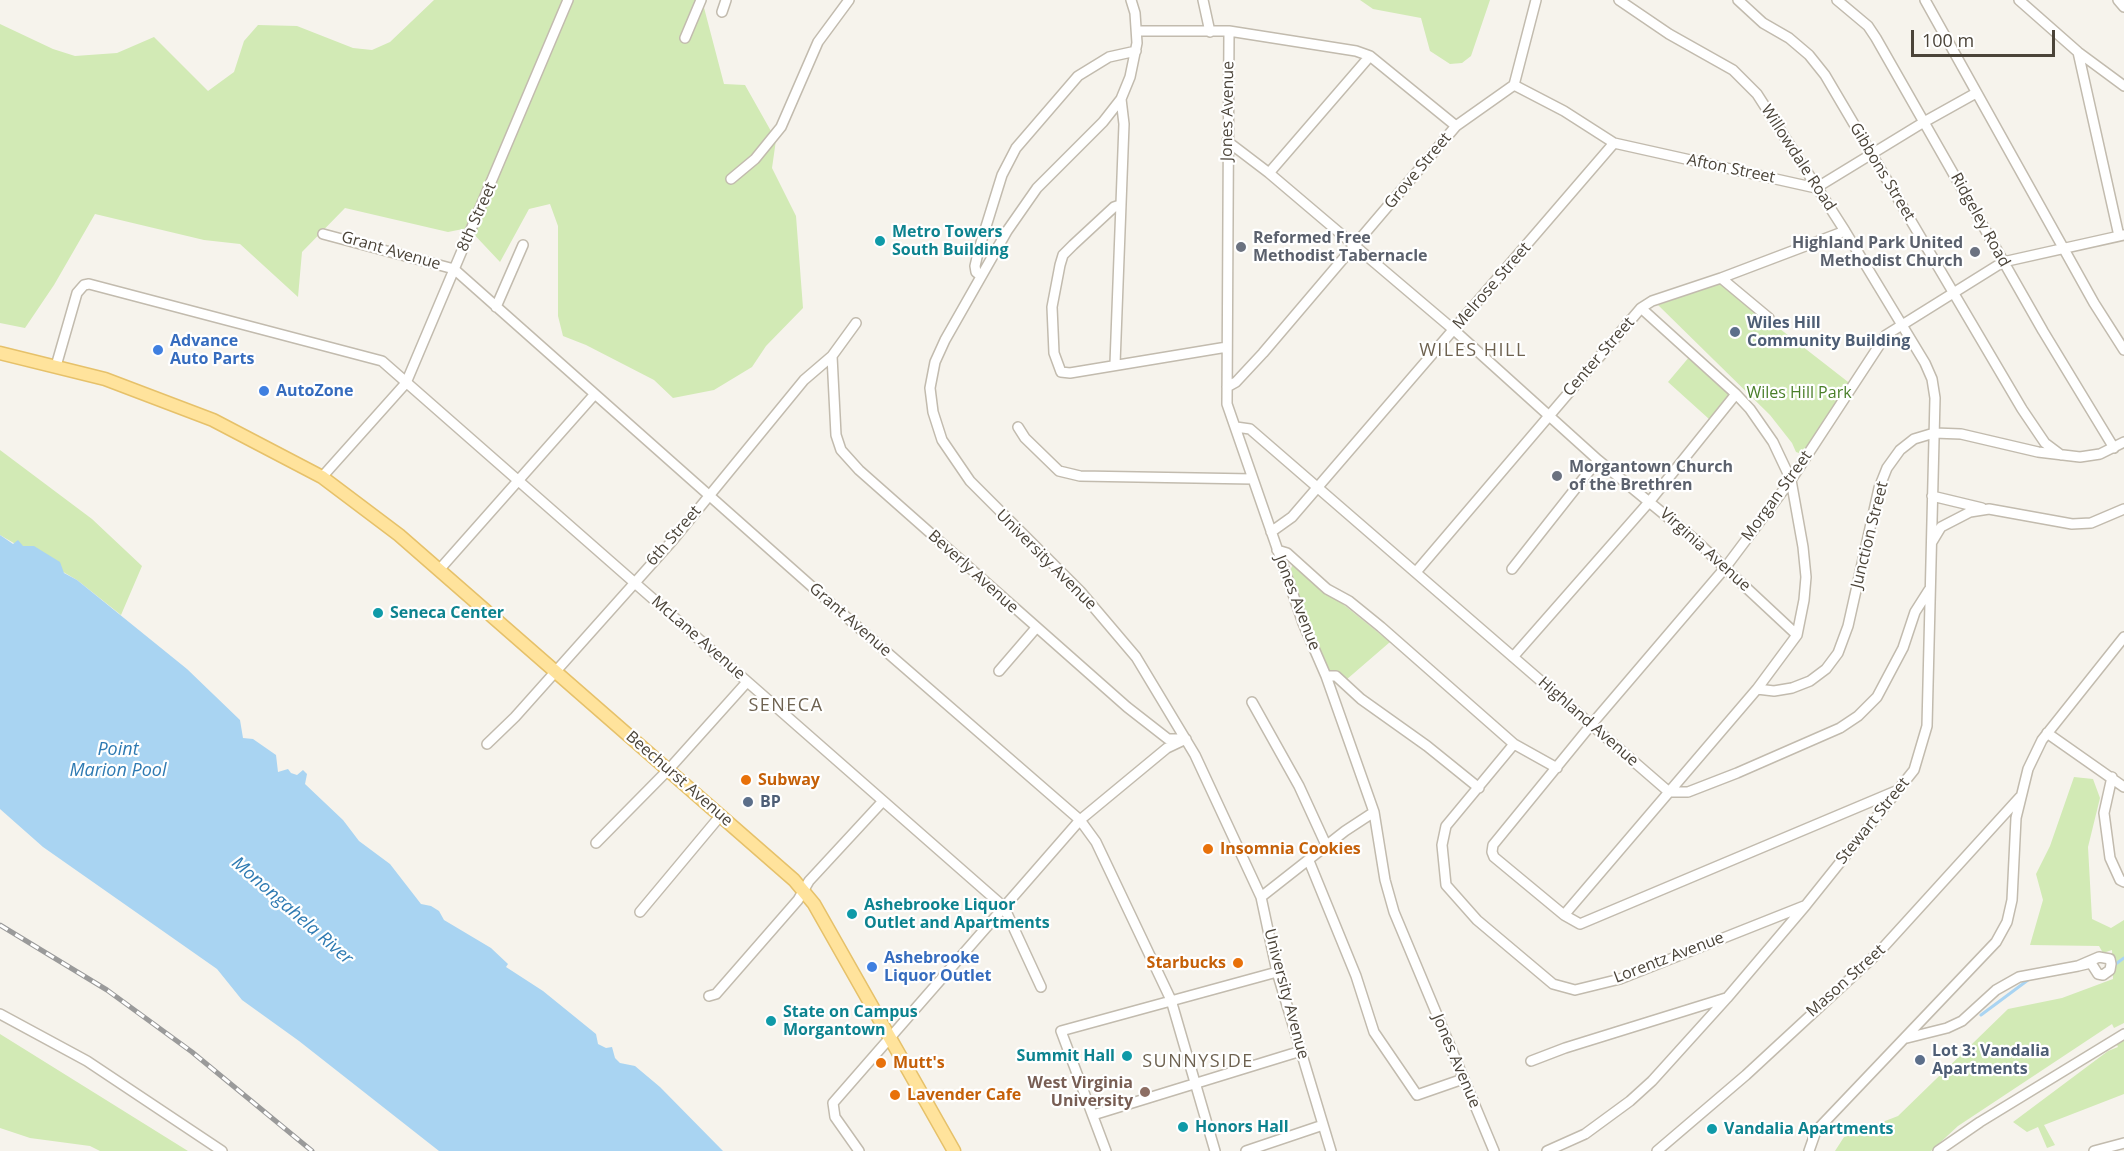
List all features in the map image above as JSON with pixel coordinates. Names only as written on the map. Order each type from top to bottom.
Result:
[{"type":"main road","name":"Beechurst Avenue","points":[[0,353],[129,387],[181,406],[259,442],[322,477],[399,535],[721,815],[803,891],[814,904],[889,1040],[954,1151]]},
{"type":"street","name":"8th Street","points":[[322,477],[339,461],[406,383],[568,0]]},
{"type":"street","points":[[685,38],[701,0]]},
{"type":"street","points":[[722,12],[726,0]]},
{"type":"street","points":[[731,179],[755,159],[782,127],[818,42],[849,0]]},
{"type":"street","name":"University Avenue","points":[[1131,0],[1137,31],[1136,51],[1121,99],[1103,122],[1024,203],[945,340],[935,362],[930,388],[933,412],[942,440],[970,481],[1080,591],[1136,657],[1186,739],[1212,788],[1261,897],[1277,972],[1331,1151]]},
{"type":"street","points":[[1203,0],[1210,32]]},
{"type":"street","points":[[1514,84],[1536,0]]},
{"type":"street","name":"Willowdale Road","points":[[1619,0],[1745,80],[1768,111],[1902,324],[1932,379],[1934,433],[1931,544]]},
{"type":"street","name":"Gibbons Street","points":[[1738,0],[1763,23],[1789,38],[1809,55],[1826,75],[1870,155],[2039,434],[2045,443],[2061,455]]},
{"type":"street","name":"Ridgeley Road","points":[[1837,0],[1868,26],[2003,262],[2114,448]]},
{"type":"street","points":[[1925,0],[2065,247],[2094,303],[2124,350]]},
{"type":"street","points":[[2019,0],[2078,52],[2124,86]]},
{"type":"street","points":[[2118,0],[2124,7]]},
{"type":"street","points":[[1137,31],[1229,31],[1356,51],[1370,56],[1456,126]]},
{"type":"street","name":"Jones Avenue","points":[[1229,31],[1227,404],[1303,623],[1326,676],[1374,813],[1385,880],[1394,912],[1494,1151]]},
{"type":"street","points":[[981,276],[975,273],[975,266],[1002,175],[1016,148],[1064,92],[1091,66],[1109,57],[1136,51]]},
{"type":"street","points":[[2078,52],[2121,236]]},
{"type":"street","points":[[1269,173],[1370,56]]},
{"type":"street","name":"Grove Street","points":[[1227,387],[1236,382],[1263,353],[1456,126],[1514,84]]},
{"type":"street","name":"Afton Street","points":[[1514,84],[1564,111],[1614,143],[1816,188]]},
{"type":"street","points":[[1816,188],[1976,93]]},
{"type":"street","points":[[1115,364],[1124,109],[1121,99]]},
{"type":"street","name":"Virginia Avenue","points":[[1227,141],[1356,245],[1598,460],[1650,501],[1797,635]]},
{"type":"street","name":"Melrose Street","points":[[1271,532],[1292,517],[1318,488],[1614,143]]},
{"type":"street","points":[[1120,206],[1114,207],[1073,245],[1064,255],[1060,265],[1052,307],[1054,353],[1061,372],[1070,373],[1227,347]]},
{"type":"street","name":"Center Street","points":[[1416,572],[1641,308],[1652,301],[1721,278],[1845,231]]},
{"type":"street","name":"Grant Avenue","points":[[323,234],[454,269],[594,395],[710,494],[827,601],[1080,820],[1095,842],[1171,1000],[1215,1151]]},
{"type":"street","name":"Morgan Street","points":[[1564,915],[1494,857],[1492,845],[1725,568],[1791,480],[1886,335],[2003,262],[2121,236]]},
{"type":"street","points":[[496,307],[523,245]]},
{"type":"street","points":[[1721,278],[1769,318]]},
{"type":"street","name":"McLane Avenue","points":[[56,366],[77,293],[84,285],[89,284],[382,361],[1004,907],[1041,987]]},
{"type":"street","points":[[1641,308],[1736,394],[1762,425],[1791,480],[1806,577],[1797,635],[1756,689],[1564,915],[1580,924],[1590,921],[1900,789]]},
{"type":"street","name":"6th Street","points":[[487,744],[555,672],[634,582],[804,380],[832,356],[856,323]]},
{"type":"street","name":"Beverly Avenue","points":[[832,356],[836,435],[842,450],[859,470],[1036,628],[1168,739],[1186,739]]},
{"type":"street","points":[[1513,657],[1650,501],[1736,394]]},
{"type":"street","points":[[439,570],[519,483],[594,395]]},
{"type":"street","points":[[1018,427],[1024,438],[1059,471],[1080,476],[1253,478]]},
{"type":"street","name":"Highland Avenue","points":[[1236,427],[1250,429],[1669,792]]},
{"type":"street","name":"Junction Street","points":[[1756,689],[1774,691],[1810,681],[1826,669],[1838,653],[1848,626],[1873,511],[1887,468],[1900,450],[1914,439],[1934,433],[1961,434],[2080,457],[2100,454],[2124,442]]},
{"type":"street","points":[[1512,569],[1598,460]]},
{"type":"street","points":[[1932,496],[2072,524],[2091,523],[2124,509]]},
{"type":"street","points":[[1931,544],[1941,527],[1956,517],[1989,509]]},
{"type":"street","name":"Stewart Street","points":[[1547,1151],[1585,1134],[1630,1101],[1652,1081],[1806,905],[1914,770],[1927,726],[1931,544]]},
{"type":"street","points":[[1277,550],[1287,553],[1327,589],[1349,601],[1382,627],[1514,744],[1557,768]]},
{"type":"street","points":[[1669,792],[1688,792],[1708,784],[1840,728],[1858,716],[1877,697],[1903,648],[1915,612],[1930,588]]},
{"type":"street","points":[[999,671],[1036,628]]},
{"type":"street","points":[[1809,1151],[1816,1131],[1996,942],[2007,922],[2012,900],[2016,818],[2028,769],[2047,733],[2124,637]]},
{"type":"street","points":[[1326,676],[1336,676],[1361,699],[1479,788]]},
{"type":"street","points":[[596,843],[669,770],[747,682]]},
{"type":"street","points":[[1252,702],[1294,777],[1327,847]]},
{"type":"street","points":[[2047,733],[2124,787]]},
{"type":"street","points":[[859,1151],[832,1110],[833,1102],[1080,820],[1167,748],[1186,739]]},
{"type":"street","name":"Lorentz Avenue","points":[[1514,744],[1446,826],[1442,845],[1446,885],[1477,920],[1553,984],[1575,990],[1620,979],[1806,905]]},
{"type":"street","points":[[2112,777],[2104,813],[2110,858],[2120,880],[2124,882]]},
{"type":"street","name":"Mason Street","points":[[1657,1151],[1746,1075],[1879,952],[2020,796]]},
{"type":"street","points":[[709,996],[716,994],[809,881],[884,801]]},
{"type":"street","points":[[1261,897],[1374,813]]},
{"type":"street","points":[[640,912],[721,815]]},
{"type":"street","points":[[1310,861],[1356,976],[1374,1032],[1417,1095],[1463,1079]]},
{"type":"street","points":[[1907,1038],[1947,1028],[1962,1021],[1996,990],[2019,977],[2078,966]]},
{"type":"street","points":[[1106,1151],[1061,1031],[1277,972]]},
{"type":"street","points":[[1531,1061],[1565,1048],[1727,998]]},
{"type":"street","points":[[0,1014],[87,1061],[222,1151]]},
{"type":"street","points":[[1938,1151],[1980,1122],[2124,1034]]},
{"type":"street","points":[[1093,1115],[1301,1051]]},
{"type":"street","points":[[1246,1151],[1323,1125]]},
{"type":"street","points":[[2094,1151],[2124,1143]]},
{"type":"green space","points":[[434,0],[702,0],[724,84],[745,85],[776,140],[772,168],[796,216],[803,308],[766,346],[752,367],[714,390],[673,398],[654,380],[586,345],[563,336],[558,316],[558,226],[550,204],[529,209],[500,262],[468,228],[448,232],[345,208],[302,252],[298,297],[240,244],[204,240],[95,214],[54,285],[25,328],[0,323],[0,24],[53,49],[75,56],[117,53],[154,37],[208,91],[234,72],[244,41],[258,25],[297,26],[353,48],[372,50],[390,42]]},
{"type":"green space","points":[[1360,0],[1490,0],[1471,56],[1462,63],[1450,64],[1430,51],[1421,18],[1373,9]]},
{"type":"green space","name":"Wiles Hill Park","points":[[1721,283],[1852,385],[1805,455],[1796,452],[1792,443],[1770,415],[1658,305]]},
{"type":"green space","points":[[1690,356],[1731,394],[1709,419],[1668,382]]},
{"type":"green space","points":[[0,450],[92,519],[142,566],[121,615],[77,580],[0,535]]},
{"type":"green space","points":[[1293,564],[1390,642],[1346,680],[1328,673],[1289,573]]},
{"type":"green space","points":[[2074,777],[2093,779],[2100,798],[2088,847],[2092,919],[2111,928],[2124,920],[2124,1023],[2114,1028],[2112,1024],[1958,1126],[1931,1151],[1835,1151],[1844,1137],[1898,1116],[2008,1009],[2062,998],[2113,979],[2112,950],[2103,953],[2099,946],[2030,945],[2043,900],[2036,874],[2050,846]]},
{"type":"green space","points":[[0,1034],[188,1151],[100,1151],[90,1146],[30,1138],[0,1128]]},
{"type":"green space","points":[[2124,1039],[2124,1094],[2044,1125],[2055,1145],[2047,1148],[2038,1127],[2027,1132],[2013,1122],[2108,1051],[2118,1047],[2116,1043]]},
{"type":"water","name":"Point Marion Pool","points":[[0,535],[13,544],[18,540],[23,546],[34,546],[60,562],[64,573],[77,580],[187,669],[240,720],[243,738],[253,739],[276,755],[278,772],[288,769],[297,775],[303,770],[307,774],[305,784],[343,820],[359,841],[390,864],[421,904],[439,911],[444,920],[491,948],[508,964],[506,967],[543,991],[596,1034],[598,1044],[606,1048],[612,1047],[615,1058],[620,1063],[635,1066],[660,1087],[723,1151],[439,1151],[299,1041],[242,1000],[217,969],[43,847],[0,809]]},
{"type":"waterway","points":[[2113,966],[2124,958]]},
{"type":"waterway","points":[[1981,1015],[2028,980]]},
{"type":"railway","points":[[0,925],[107,990],[192,1052],[312,1151]]},
{"type":"place","name":"Metro Towers South Building","points":[[880,241]]},
{"type":"place","name":"Reformed Free Methodist Tabernacle","points":[[1241,247]]},
{"type":"place","name":"Highland Park United Methodist Church","points":[[1975,252]]},
{"type":"place","name":"Wiles Hill Community Building","points":[[1735,332]]},
{"type":"place","name":"Advance Auto Parts","points":[[158,350]]},
{"type":"place","name":"AutoZone","points":[[264,391]]},
{"type":"place","name":"Morgantown Church of the Brethren","points":[[1557,476]]},
{"type":"place","name":"Seneca Center","points":[[378,613]]},
{"type":"place","name":"Subway","points":[[746,780]]},
{"type":"place","name":"BP","points":[[748,802]]},
{"type":"place","name":"Insomnia Cookies","points":[[1208,849]]},
{"type":"place","name":"Ashebrooke Liquor Outlet and Apartments","points":[[852,914]]},
{"type":"place","name":"Starbucks","points":[[1238,963]]},
{"type":"place","name":"Ashebrooke Liquor Outlet","points":[[872,967]]},
{"type":"place","name":"State on Campus Morgantown","points":[[771,1021]]},
{"type":"place","name":"Summit Hall","points":[[1127,1056]]},
{"type":"place","name":"Lot 3: Vandalia Apartments","points":[[1920,1060]]},
{"type":"place","name":"Mutt's","points":[[881,1063]]},
{"type":"place","name":"West Virginia University","points":[[1145,1092]]},
{"type":"place","name":"Lavender Cafe","points":[[895,1095]]},
{"type":"place","name":"Honors Hall","points":[[1183,1127]]},
{"type":"place","name":"Vandalia Apartments","points":[[1712,1129]]},
{"type":"district","name":"WILES HILL","points":[[1473,351]]},
{"type":"district","name":"SENECA","points":[[786,706]]},
{"type":"district","name":"SUNNYSIDE","points":[[1198,1062]]},
{"type":"water label","name":"Monongahela River","points":[[292,911]]}]
